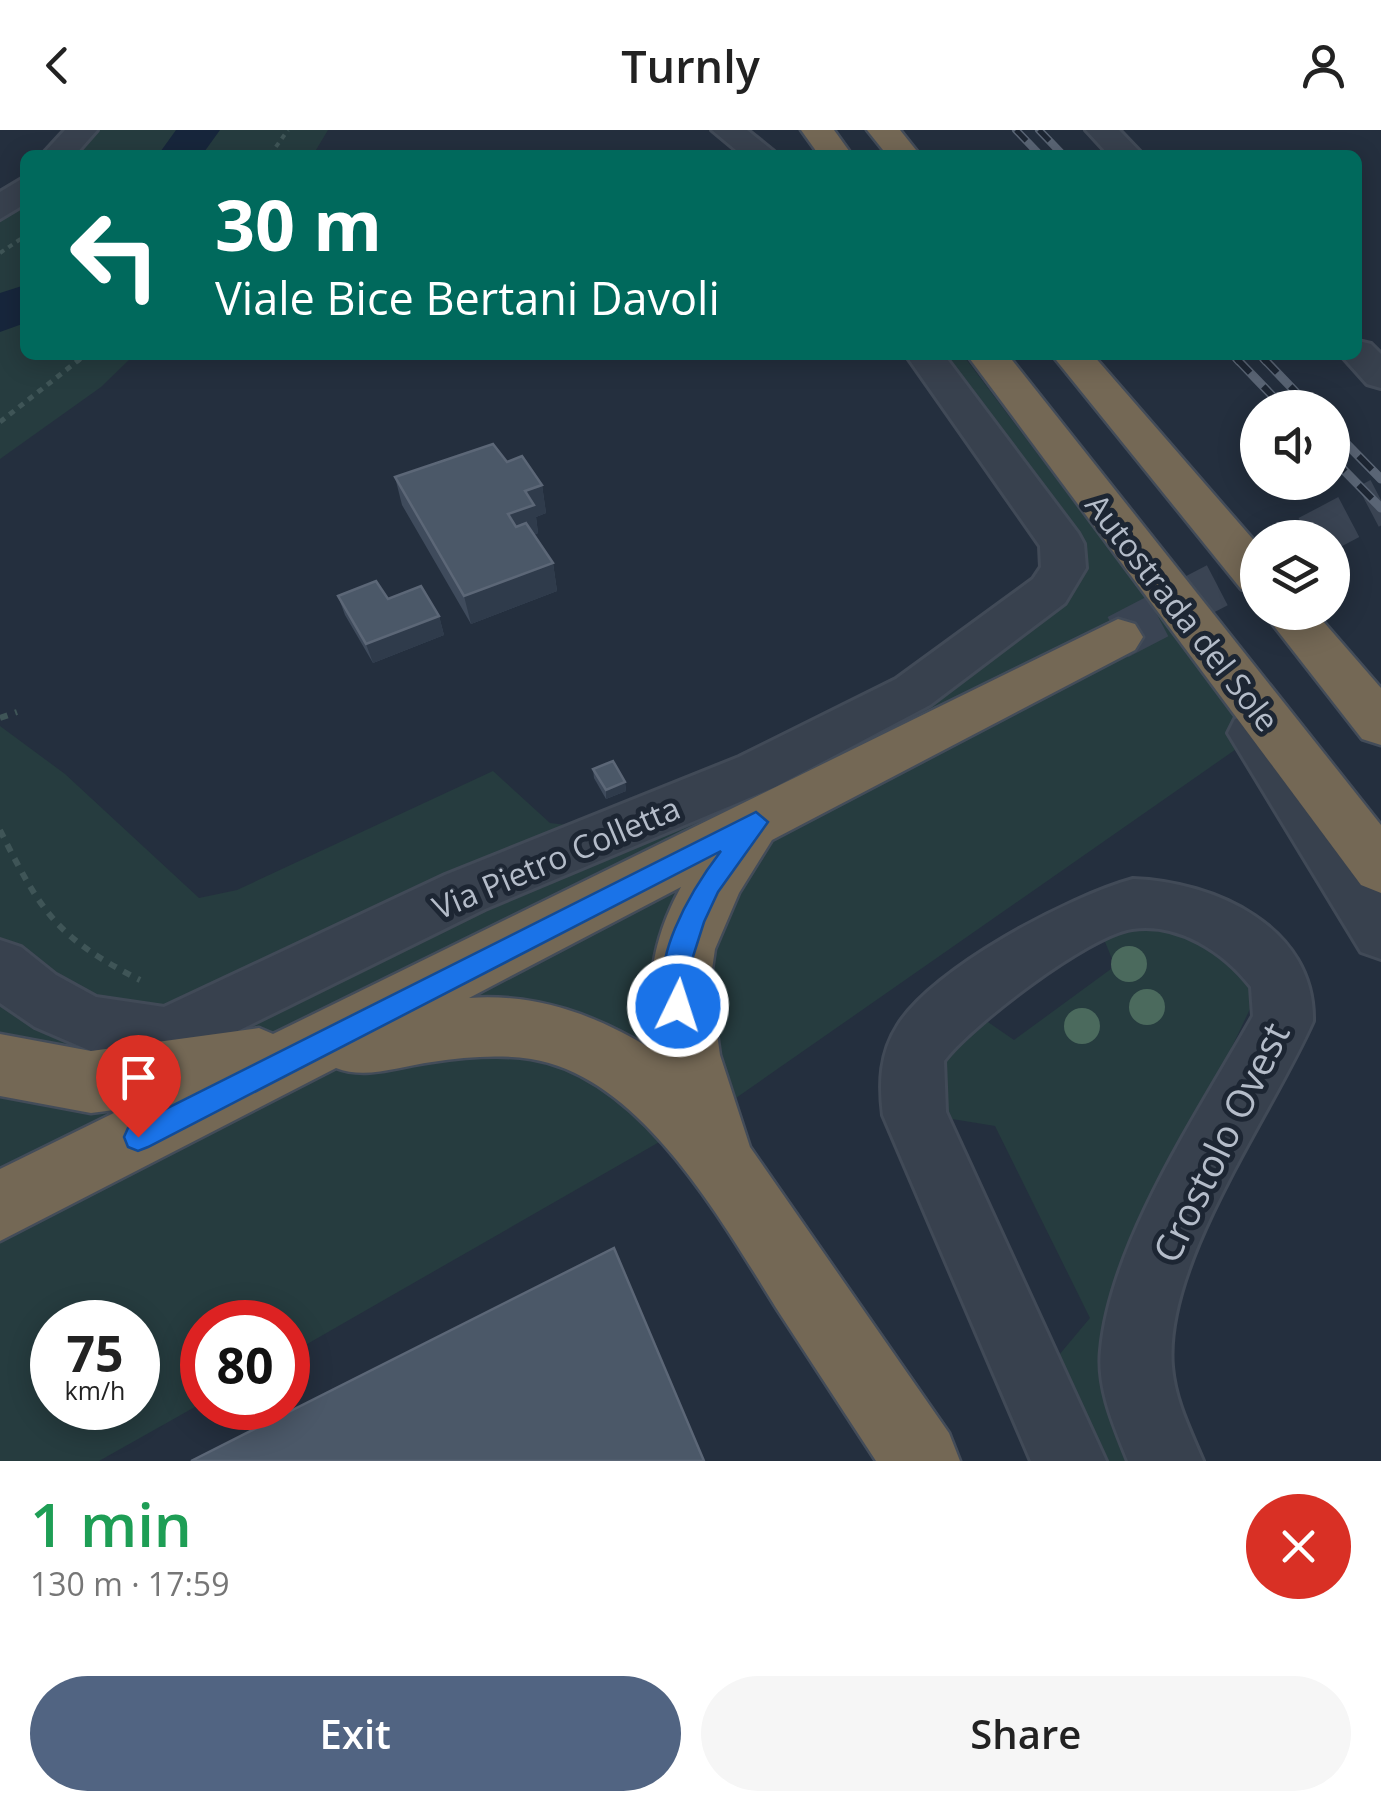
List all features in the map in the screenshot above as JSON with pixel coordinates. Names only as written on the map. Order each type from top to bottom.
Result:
[{"type":"highway","points":[[817,130],[832,150]]},
{"type":"highway","points":[[883,130],[900,150]]},
{"type":"highway","name":"Autostrada del Sole","points":[[991,360],[1381,868]]},
{"type":"highway","points":[[1076,360],[1240,556]]},
{"type":"highway","points":[[1303,630],[1381,724]]},
{"type":"highway","points":[[0,1206],[1118,638]]},
{"type":"highway","points":[[725,1168],[685,1056],[678,966],[709,885],[756,822]]},
{"type":"highway","points":[[0,1065],[91,1082],[138,1079],[472,1028],[520,1028],[556,1034],[627,1068],[725,1168],[921,1461]]},
{"type":"street","points":[[63,150],[82,130]]},
{"type":"street","points":[[727,130],[755,150]]},
{"type":"street","points":[[1101,130],[1122,150]]},
{"type":"street","points":[[0,209],[20,192]]},
{"type":"street","points":[[1362,356],[1381,376]]},
{"type":"street","name":"Via Pietro Colletta","points":[[0,966],[16,982],[67,1012],[130,1036],[168,1035],[202,1022],[465,892],[757,772],[913,692],[1049,591],[1064,568],[1062,544],[928,360]]},
{"type":"street","points":[[1109,516],[1355,887],[1381,934]]},
{"type":"street","name":"Crostolo Ovest","points":[[1069,1461],[914,1114],[909,1081],[918,1046],[938,1019],[1093,915],[1132,904],[1174,907],[1234,934],[1272,968],[1286,999],[1282,1021],[1160,1258],[1143,1318],[1136,1351],[1141,1394],[1166,1461]]},
{"type":"path","points":[[0,422],[79,360]]},
{"type":"path","points":[[0,718],[17,712]]},
{"type":"path","points":[[0,830],[41,912],[64,939],[151,984]]},
{"type":"green space","points":[[86,130],[328,130],[316,150],[67,150]]},
{"type":"green space","points":[[20,196],[20,360],[129,360],[101,387],[0,459],[0,214]]},
{"type":"green space","points":[[928,360],[967,360],[1252,738],[736,1098],[310,1342],[310,1300],[180,1300],[180,1415],[160,1427],[160,1300],[30,1300],[30,1430],[154,1430],[99,1461],[0,1461],[0,726],[65,774],[199,898],[237,890],[493,771],[550,823],[619,831],[757,772],[1064,569]]},
{"type":"green space","points":[[1188,921],[1258,992],[1122,1279],[1142,1461],[1096,1461],[1054,1361],[1090,1318],[995,1126],[940,1117],[941,1043],[972,1011],[1014,1040],[1115,966],[1098,925]]},
{"type":"building","points":[[493,444],[507,462],[522,456],[542,485],[525,491],[534,505],[508,514],[516,527],[526,523],[553,563],[464,596],[395,477]]},
{"type":"building","points":[[376,581],[388,599],[421,586],[439,616],[366,644],[338,596]]},
{"type":"building","points":[[613,761],[625,782],[606,790],[593,769]]},
{"type":"building","points":[[614,1248],[704,1461],[191,1461],[253,1430],[310,1430],[310,1401]]},
{"type":"waterway","points":[[184,150],[198,130]]},
{"type":"waterway","points":[[0,316],[20,303]]},
{"type":"tunnel","points":[[1343,520],[1381,500]]},
{"type":"tunnel","points":[[1118,637],[1240,573]]},
{"type":"railway","points":[[1016,130],[1035,150]]},
{"type":"railway","points":[[1039,130],[1058,150]]},
{"type":"railway","points":[[1238,360],[1267,390]]},
{"type":"railway","points":[[1265,360],[1294,390]]},
{"type":"railway","points":[[1350,447],[1381,479]]},
{"type":"railway","points":[[1350,476],[1381,508]]},
{"type":"route","points":[[138,1137],[756,822],[709,885],[692,922],[678,966],[678,1006]]}]
